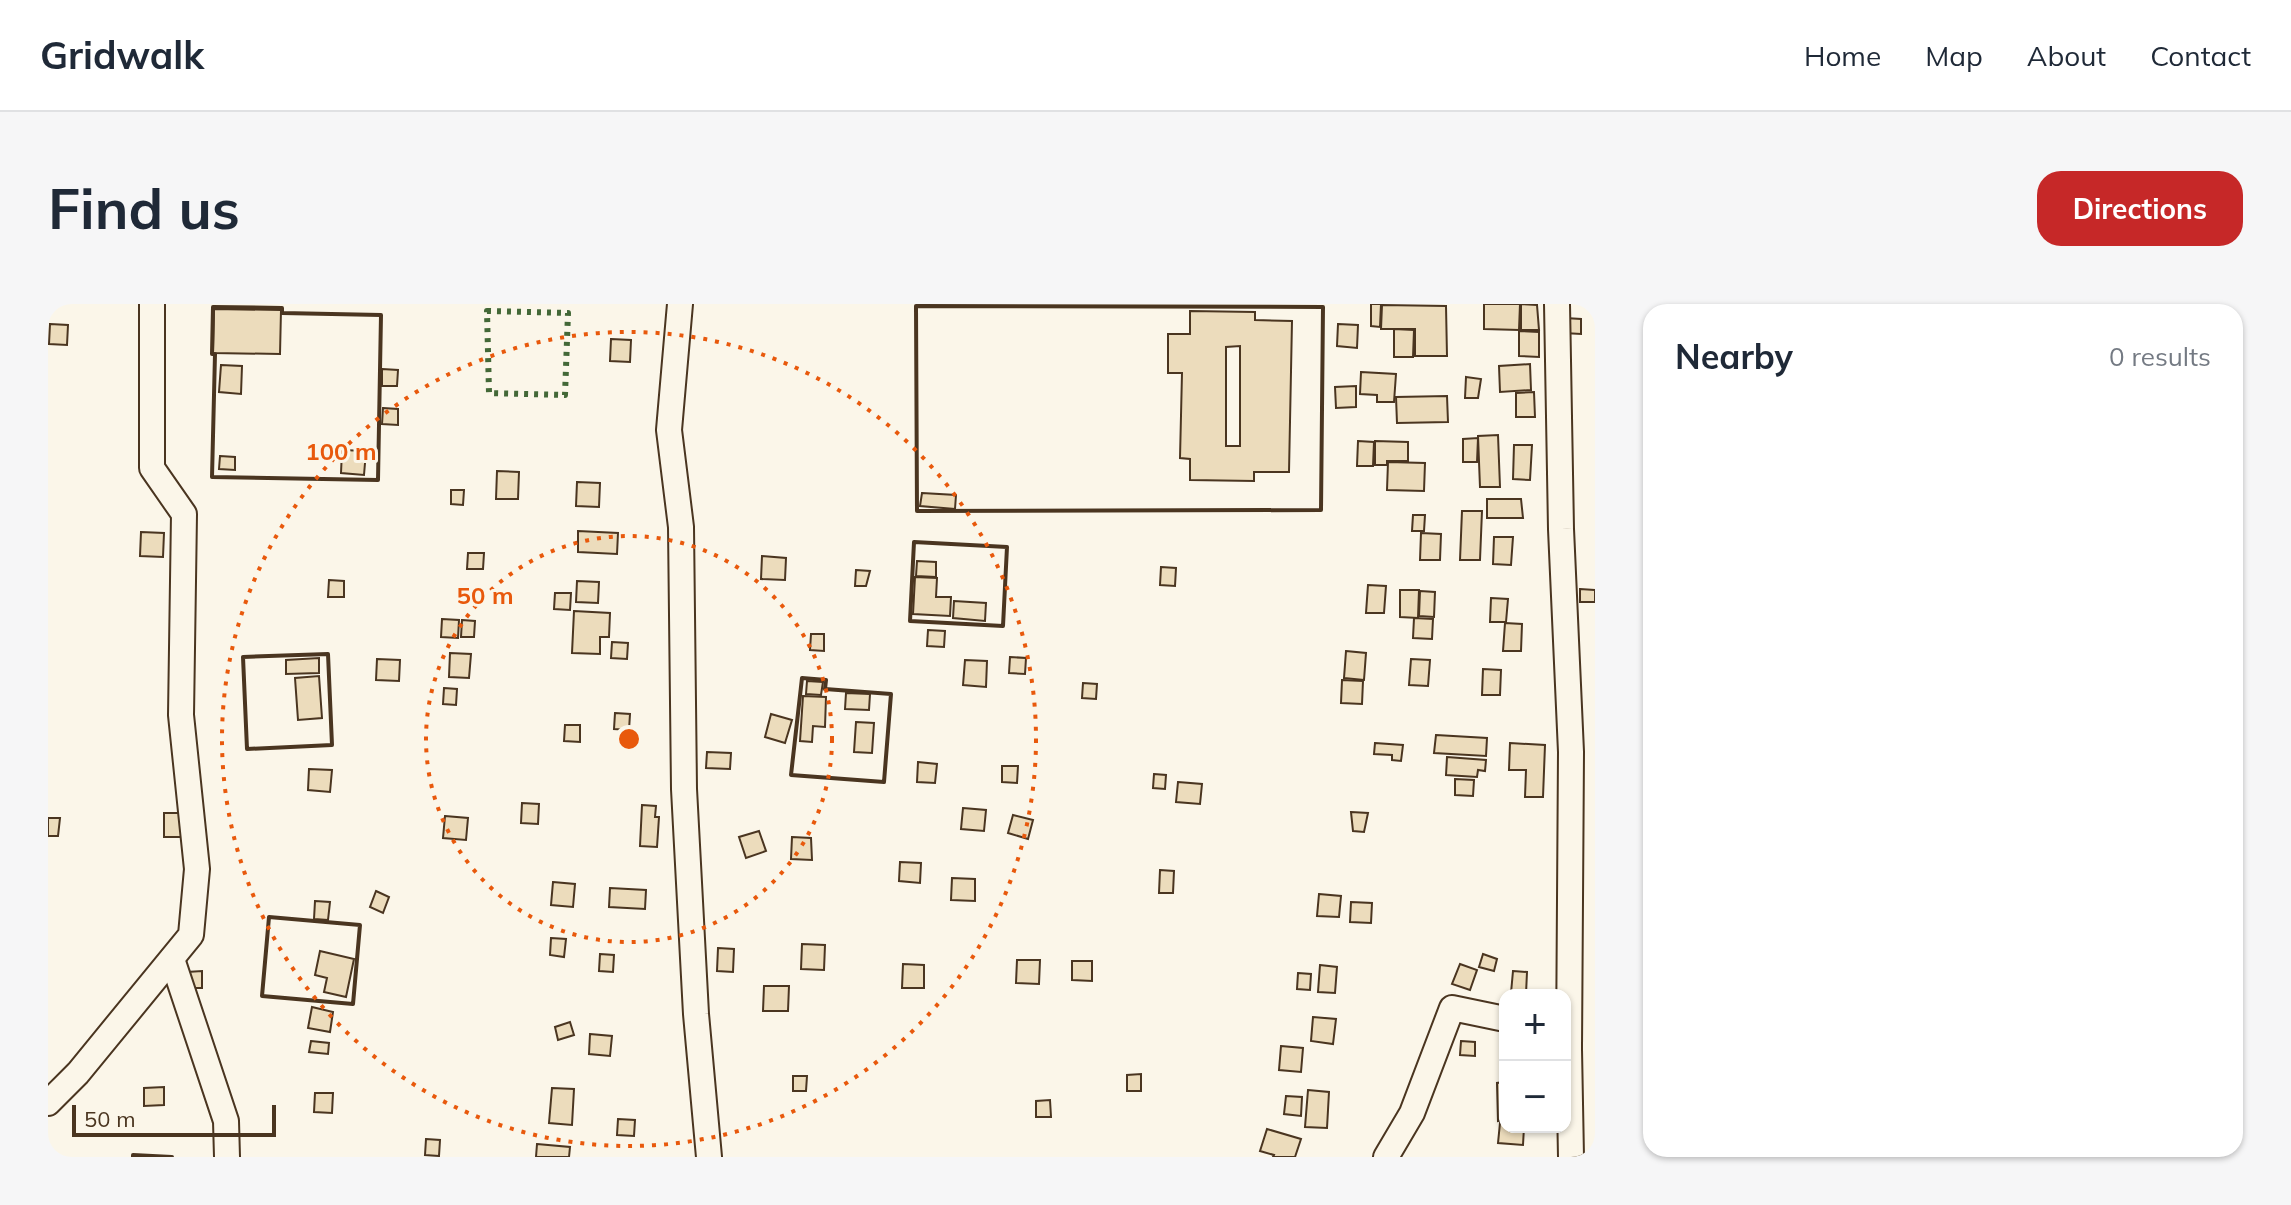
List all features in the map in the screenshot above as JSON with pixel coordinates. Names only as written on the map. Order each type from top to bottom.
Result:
[{"type":"street","points":[[48,1103],[78,1073],[191,935],[197,869],[181,715],[184,514],[152,468],[152,304]]},
{"type":"street","points":[[680,304],[669,430],[681,527],[684,789],[696,1014],[708,1146],[689,1157]]},
{"type":"street","points":[[1557,304],[1561,529],[1571,752],[1568,989]]},
{"type":"street","points":[[172,959],[226,1121],[227,1157]]},
{"type":"street","points":[[1386,1157],[1412,1113],[1452,1008],[1499,1018]]},
{"type":"street","points":[[1568,1061],[1571,1157]]},
{"type":"building","points":[[1371,304],[1381,304],[1380,327],[1371,326]]},
{"type":"building","points":[[1484,304],[1520,304],[1519,330],[1484,329]]},
{"type":"building","points":[[1521,304],[1537,305],[1539,330],[1521,330]]},
{"type":"building","points":[[1382,305],[1446,306],[1447,356],[1415,356],[1415,329],[1381,329]]},
{"type":"building","points":[[214,309],[281,310],[280,354],[213,353]]},
{"type":"building","points":[[1190,311],[1255,312],[1255,320],[1292,321],[1289,472],[1254,472],[1254,481],[1190,480],[1190,459],[1180,458],[1182,373],[1168,373],[1168,334],[1190,334]],"holes":[[[1240,346],[1240,446],[1226,446],[1226,347]]]},
{"type":"building","points":[[1565,318],[1581,319],[1581,334],[1564,333]]},
{"type":"building","points":[[50,324],[68,325],[67,345],[49,344]]},
{"type":"building","points":[[1338,324],[1358,325],[1357,348],[1337,346]]},
{"type":"building","points":[[1394,329],[1414,330],[1413,357],[1394,357]]},
{"type":"building","points":[[1519,331],[1539,332],[1539,357],[1519,356]]},
{"type":"building","points":[[611,339],[631,340],[630,362],[610,361]]},
{"type":"building","points":[[1530,364],[1531,390],[1500,392],[1499,366]]},
{"type":"building","points":[[221,365],[242,366],[241,394],[219,392]]},
{"type":"building","points":[[382,369],[398,370],[397,386],[382,386]]},
{"type":"building","points":[[1361,372],[1396,374],[1394,402],[1377,402],[1377,395],[1360,394]]},
{"type":"building","points":[[1466,377],[1481,379],[1478,398],[1465,398]]},
{"type":"building","points":[[1356,386],[1356,407],[1336,408],[1335,387]]},
{"type":"building","points":[[1534,392],[1535,417],[1516,417],[1516,393]]},
{"type":"building","points":[[1447,396],[1448,422],[1397,423],[1396,397]]},
{"type":"building","points":[[383,408],[398,409],[398,425],[382,424]]},
{"type":"building","points":[[1498,435],[1500,487],[1480,487],[1478,436]]},
{"type":"building","points":[[1478,438],[1477,462],[1463,462],[1463,439]]},
{"type":"building","points":[[1358,441],[1374,442],[1373,466],[1357,466]]},
{"type":"building","points":[[1375,441],[1408,442],[1408,461],[1387,461],[1387,465],[1375,465]]},
{"type":"building","points":[[1514,445],[1532,445],[1530,480],[1513,479]]},
{"type":"building","points":[[342,450],[366,451],[364,475],[341,473]]},
{"type":"building","points":[[220,456],[235,457],[235,470],[219,469]]},
{"type":"building","points":[[1388,462],[1425,463],[1424,491],[1387,490]]},
{"type":"building","points":[[497,471],[519,472],[518,499],[496,499]]},
{"type":"building","points":[[577,482],[600,483],[599,507],[576,506]]},
{"type":"building","points":[[451,490],[464,490],[463,505],[451,504]]},
{"type":"building","points":[[922,493],[956,495],[955,509],[920,506]]},
{"type":"building","points":[[1487,499],[1521,499],[1523,518],[1487,518]]},
{"type":"building","points":[[1462,511],[1482,511],[1480,560],[1460,560]]},
{"type":"building","points":[[1413,515],[1425,515],[1424,531],[1412,531]]},
{"type":"building","points":[[578,531],[618,533],[617,554],[578,552]]},
{"type":"building","points":[[141,532],[164,533],[163,557],[140,556]]},
{"type":"building","points":[[1421,533],[1441,534],[1440,560],[1420,560]]},
{"type":"building","points":[[1494,537],[1513,537],[1511,565],[1493,564]]},
{"type":"building","points":[[468,553],[484,553],[483,569],[467,569]]},
{"type":"building","points":[[762,556],[786,558],[785,580],[761,579]]},
{"type":"building","points":[[917,561],[936,562],[936,577],[916,576]]},
{"type":"building","points":[[1161,567],[1176,568],[1175,586],[1160,585]]},
{"type":"building","points":[[856,570],[870,571],[866,586],[855,586]]},
{"type":"building","points":[[915,577],[937,578],[936,597],[951,597],[950,616],[913,614]]},
{"type":"building","points":[[329,580],[344,581],[344,597],[328,597]]},
{"type":"building","points":[[577,581],[599,582],[598,603],[576,602]]},
{"type":"building","points":[[1368,585],[1386,586],[1384,613],[1366,613]]},
{"type":"building","points":[[1580,589],[1595,590],[1595,602],[1580,602]]},
{"type":"building","points":[[1400,590],[1419,590],[1418,618],[1400,617]]},
{"type":"building","points":[[1420,591],[1435,592],[1434,617],[1419,616]]},
{"type":"building","points":[[555,593],[571,593],[570,610],[554,609]]},
{"type":"building","points":[[1491,598],[1508,599],[1506,622],[1490,622]]},
{"type":"building","points":[[954,601],[986,603],[985,621],[953,618]]},
{"type":"building","points":[[574,611],[610,613],[609,637],[600,637],[600,654],[572,653]]},
{"type":"building","points":[[1414,618],[1433,619],[1432,639],[1413,638]]},
{"type":"building","points":[[442,619],[459,620],[458,638],[441,637]]},
{"type":"building","points":[[462,620],[475,621],[474,637],[461,637]]},
{"type":"building","points":[[1505,623],[1522,624],[1521,651],[1503,651]]},
{"type":"building","points":[[928,630],[945,631],[944,647],[927,646]]},
{"type":"building","points":[[811,634],[824,634],[824,651],[810,650]]},
{"type":"building","points":[[612,642],[628,643],[627,659],[611,658]]},
{"type":"building","points":[[1346,651],[1366,653],[1364,680],[1344,678]]},
{"type":"building","points":[[450,653],[471,654],[469,678],[449,677]]},
{"type":"building","points":[[1010,657],[1026,658],[1025,674],[1009,673]]},
{"type":"building","points":[[319,658],[319,673],[286,674],[286,660]]},
{"type":"building","points":[[377,659],[400,660],[399,681],[376,680]]},
{"type":"building","points":[[1411,659],[1430,660],[1428,686],[1409,685]]},
{"type":"building","points":[[965,660],[987,661],[986,687],[963,685]]},
{"type":"building","points":[[1483,669],[1501,670],[1500,695],[1482,695]]},
{"type":"building","points":[[319,676],[322,718],[298,720],[295,678]]},
{"type":"building","points":[[1342,680],[1363,681],[1362,704],[1341,703]]},
{"type":"building","points":[[807,681],[823,682],[821,695],[806,694]]},
{"type":"building","points":[[1083,683],[1097,684],[1096,699],[1082,698]]},
{"type":"building","points":[[444,688],[457,689],[456,705],[443,704]]},
{"type":"building","points":[[846,693],[870,694],[869,710],[845,709]]},
{"type":"building","points":[[803,696],[826,697],[825,727],[813,726],[812,742],[800,741]]},
{"type":"building","points":[[615,713],[630,714],[629,730],[614,729]]},
{"type":"building","points":[[771,714],[792,720],[785,743],[765,737]]},
{"type":"building","points":[[856,722],[874,723],[872,753],[854,752]]},
{"type":"building","points":[[565,725],[580,725],[580,742],[564,741]]},
{"type":"building","points":[[1436,735],[1487,738],[1486,756],[1434,753]]},
{"type":"building","points":[[1375,743],[1403,745],[1401,761],[1392,760],[1392,755],[1374,754]]},
{"type":"building","points":[[1510,743],[1545,745],[1543,797],[1525,797],[1526,770],[1509,770]]},
{"type":"building","points":[[707,752],[731,753],[730,769],[706,768]]},
{"type":"building","points":[[1447,757],[1486,760],[1485,771],[1478,770],[1477,777],[1446,775]]},
{"type":"building","points":[[918,762],[937,764],[935,783],[917,782]]},
{"type":"building","points":[[1002,766],[1018,766],[1017,783],[1002,782]]},
{"type":"building","points":[[309,769],[332,770],[330,792],[308,790]]},
{"type":"building","points":[[1154,774],[1166,775],[1165,789],[1153,788]]},
{"type":"building","points":[[1455,779],[1474,780],[1473,796],[1455,795]]},
{"type":"building","points":[[1178,782],[1202,784],[1200,804],[1176,802]]},
{"type":"building","points":[[522,803],[539,804],[538,824],[521,823]]},
{"type":"building","points":[[642,805],[656,806],[655,817],[659,817],[657,847],[640,846]]},
{"type":"building","points":[[963,808],[986,810],[984,831],[961,829]]},
{"type":"building","points":[[1351,812],[1368,813],[1364,832],[1353,831]]},
{"type":"building","points":[[164,813],[181,813],[181,837],[164,837]]},
{"type":"building","points":[[1013,815],[1033,820],[1028,839],[1008,833]]},
{"type":"building","points":[[445,816],[468,818],[466,840],[443,838]]},
{"type":"building","points":[[48,818],[60,818],[58,836],[48,836]]},
{"type":"building","points":[[759,831],[766,851],[746,858],[739,837]]},
{"type":"building","points":[[792,837],[811,838],[812,860],[791,859]]},
{"type":"building","points":[[900,862],[921,863],[920,883],[899,881]]},
{"type":"building","points":[[1160,870],[1174,871],[1173,893],[1159,893]]},
{"type":"building","points":[[952,878],[975,879],[975,901],[951,900]]},
{"type":"building","points":[[553,882],[575,884],[573,907],[551,905]]},
{"type":"building","points":[[610,888],[646,890],[645,909],[609,907]]},
{"type":"building","points":[[376,891],[389,897],[383,913],[370,907]]},
{"type":"building","points":[[1319,894],[1341,896],[1339,917],[1317,916]]},
{"type":"building","points":[[315,901],[330,902],[328,920],[314,919]]},
{"type":"building","points":[[1351,902],[1372,903],[1371,923],[1350,922]]},
{"type":"building","points":[[551,938],[566,939],[564,957],[550,955]]},
{"type":"building","points":[[802,944],[825,945],[824,970],[801,969]]},
{"type":"building","points":[[718,948],[734,949],[733,972],[717,971]]},
{"type":"building","points":[[320,951],[354,959],[346,997],[324,992],[327,978],[315,975]]},
{"type":"building","points":[[600,954],[614,955],[613,972],[599,971]]},
{"type":"building","points":[[1483,954],[1497,959],[1494,971],[1479,967]]},
{"type":"building","points":[[1017,960],[1040,960],[1039,984],[1016,983]]},
{"type":"building","points":[[1072,961],[1092,961],[1092,981],[1072,980]]},
{"type":"building","points":[[903,964],[924,965],[924,988],[902,988]]},
{"type":"building","points":[[1460,964],[1477,970],[1470,990],[1452,984]]},
{"type":"building","points":[[1320,965],[1337,967],[1335,993],[1318,992]]},
{"type":"building","points":[[202,971],[202,988],[187,988],[187,972]]},
{"type":"building","points":[[1513,971],[1527,972],[1526,989],[1511,989]]},
{"type":"building","points":[[1298,973],[1311,974],[1310,990],[1297,989]]},
{"type":"building","points":[[764,986],[789,986],[788,1011],[763,1011]]},
{"type":"building","points":[[312,1007],[333,1012],[330,1032],[308,1028]]},
{"type":"building","points":[[1313,1017],[1336,1019],[1333,1044],[1311,1041]]},
{"type":"building","points":[[570,1022],[574,1035],[558,1040],[555,1027]]},
{"type":"building","points":[[590,1034],[612,1036],[610,1056],[589,1054]]},
{"type":"building","points":[[311,1041],[329,1043],[328,1054],[309,1052]]},
{"type":"building","points":[[1461,1041],[1475,1042],[1475,1056],[1460,1055]]},
{"type":"building","points":[[1281,1046],[1303,1048],[1301,1072],[1279,1070]]},
{"type":"building","points":[[1141,1074],[1141,1091],[1127,1091],[1127,1075]]},
{"type":"building","points":[[793,1076],[807,1076],[806,1091],[793,1091]]},
{"type":"building","points":[[1497,1083],[1499,1083],[1498,1121]]},
{"type":"building","points":[[164,1087],[164,1105],[144,1106],[144,1088]]},
{"type":"building","points":[[552,1088],[574,1089],[572,1125],[549,1123]]},
{"type":"building","points":[[1308,1090],[1329,1092],[1327,1128],[1305,1127]]},
{"type":"building","points":[[315,1093],[333,1093],[332,1113],[314,1112]]},
{"type":"building","points":[[1286,1096],[1302,1097],[1301,1116],[1284,1114]]},
{"type":"building","points":[[1050,1100],[1051,1117],[1036,1117],[1036,1101]]},
{"type":"building","points":[[618,1119],[635,1120],[634,1136],[617,1135]]},
{"type":"building","points":[[1267,1129],[1301,1139],[1295,1157],[1273,1157],[1260,1151]]},
{"type":"building","points":[[1499,1133],[1524,1133],[1523,1145],[1498,1143]]},
{"type":"building","points":[[426,1139],[440,1140],[439,1156],[425,1155]]},
{"type":"building","points":[[537,1144],[570,1147],[569,1157],[536,1157]]},
{"type":"hedge","points":[[487,311],[568,313],[565,395],[489,393],[487,311]]},
{"type":"wall","points":[[916,306],[1323,307],[1321,510],[917,511],[916,306]]},
{"type":"wall","points":[[213,307],[282,308],[282,313],[381,315],[378,480],[212,477],[213,307]]},
{"type":"wall","points":[[914,542],[1007,547],[1003,626],[910,621],[914,542]]},
{"type":"wall","points":[[328,654],[332,745],[247,749],[243,657],[328,654]]},
{"type":"wall","points":[[802,678],[826,680],[825,689],[891,694],[884,782],[791,775],[802,678]]},
{"type":"wall","points":[[269,917],[360,925],[353,1004],[262,996],[269,917]]},
{"type":"wall","points":[[133,1157],[172,1157]]}]
